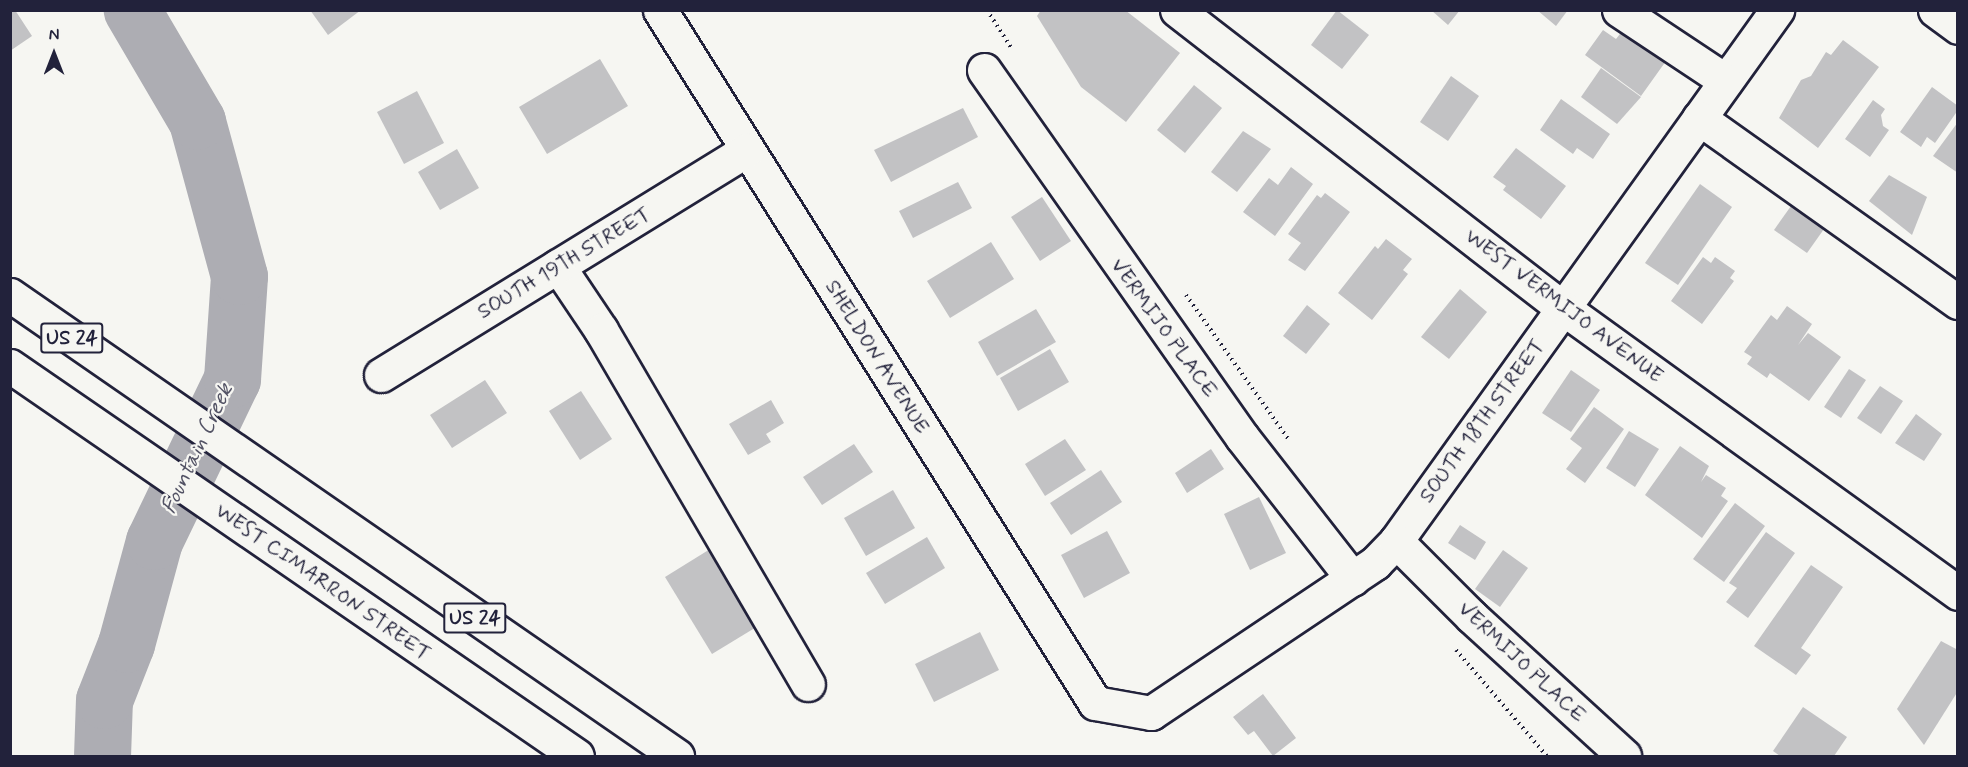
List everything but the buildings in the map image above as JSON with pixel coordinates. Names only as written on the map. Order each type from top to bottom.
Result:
[{"type":"main road","name":"SHELDON AVENUE","points":[[660,10],[1095,704]]},
{"type":"main road","name":"WEST VERMIJO AVENUE","points":[[1177,10],[1563,308],[1958,593]]},
{"type":"main road","points":[[1619,10],[1726,81]]},
{"type":"main road","name":"SOUTH 18TH STREET","points":[[1095,704],[1151,713],[1376,563],[1396,541],[1777,10]]},
{"type":"main road","points":[[1935,10],[1958,27]]},
{"type":"main road","name":"VERMIJO PLACE","points":[[984,70],[1242,437],[1353,579]]},
{"type":"main road","points":[[1699,118],[1958,302]]},
{"type":"main road","name":"SOUTH 19TH STREET","points":[[381,375],[747,150]]},
{"type":"main road","points":[[558,266],[601,330],[808,684]]},
{"type":"main road","name":"US 24","points":[[10,295],[118,372],[677,756]]},
{"type":"main road","name":"WEST CIMARRON STREET","points":[[10,366],[577,756]]},
{"type":"main road","name":"VERMIJO PLACE","points":[[1396,541],[1472,617],[1624,756]]},
{"type":"path","points":[[987,10],[1019,60]]},
{"type":"path","points":[[1181,289],[1295,449]]},
{"type":"path","points":[[1454,648],[1547,756]]},
{"type":"waterway","name":"Fountain Creek","points":[[102,756],[104,700],[126,644],[154,541],[232,379],[239,276],[197,121],[132,10]]}]
